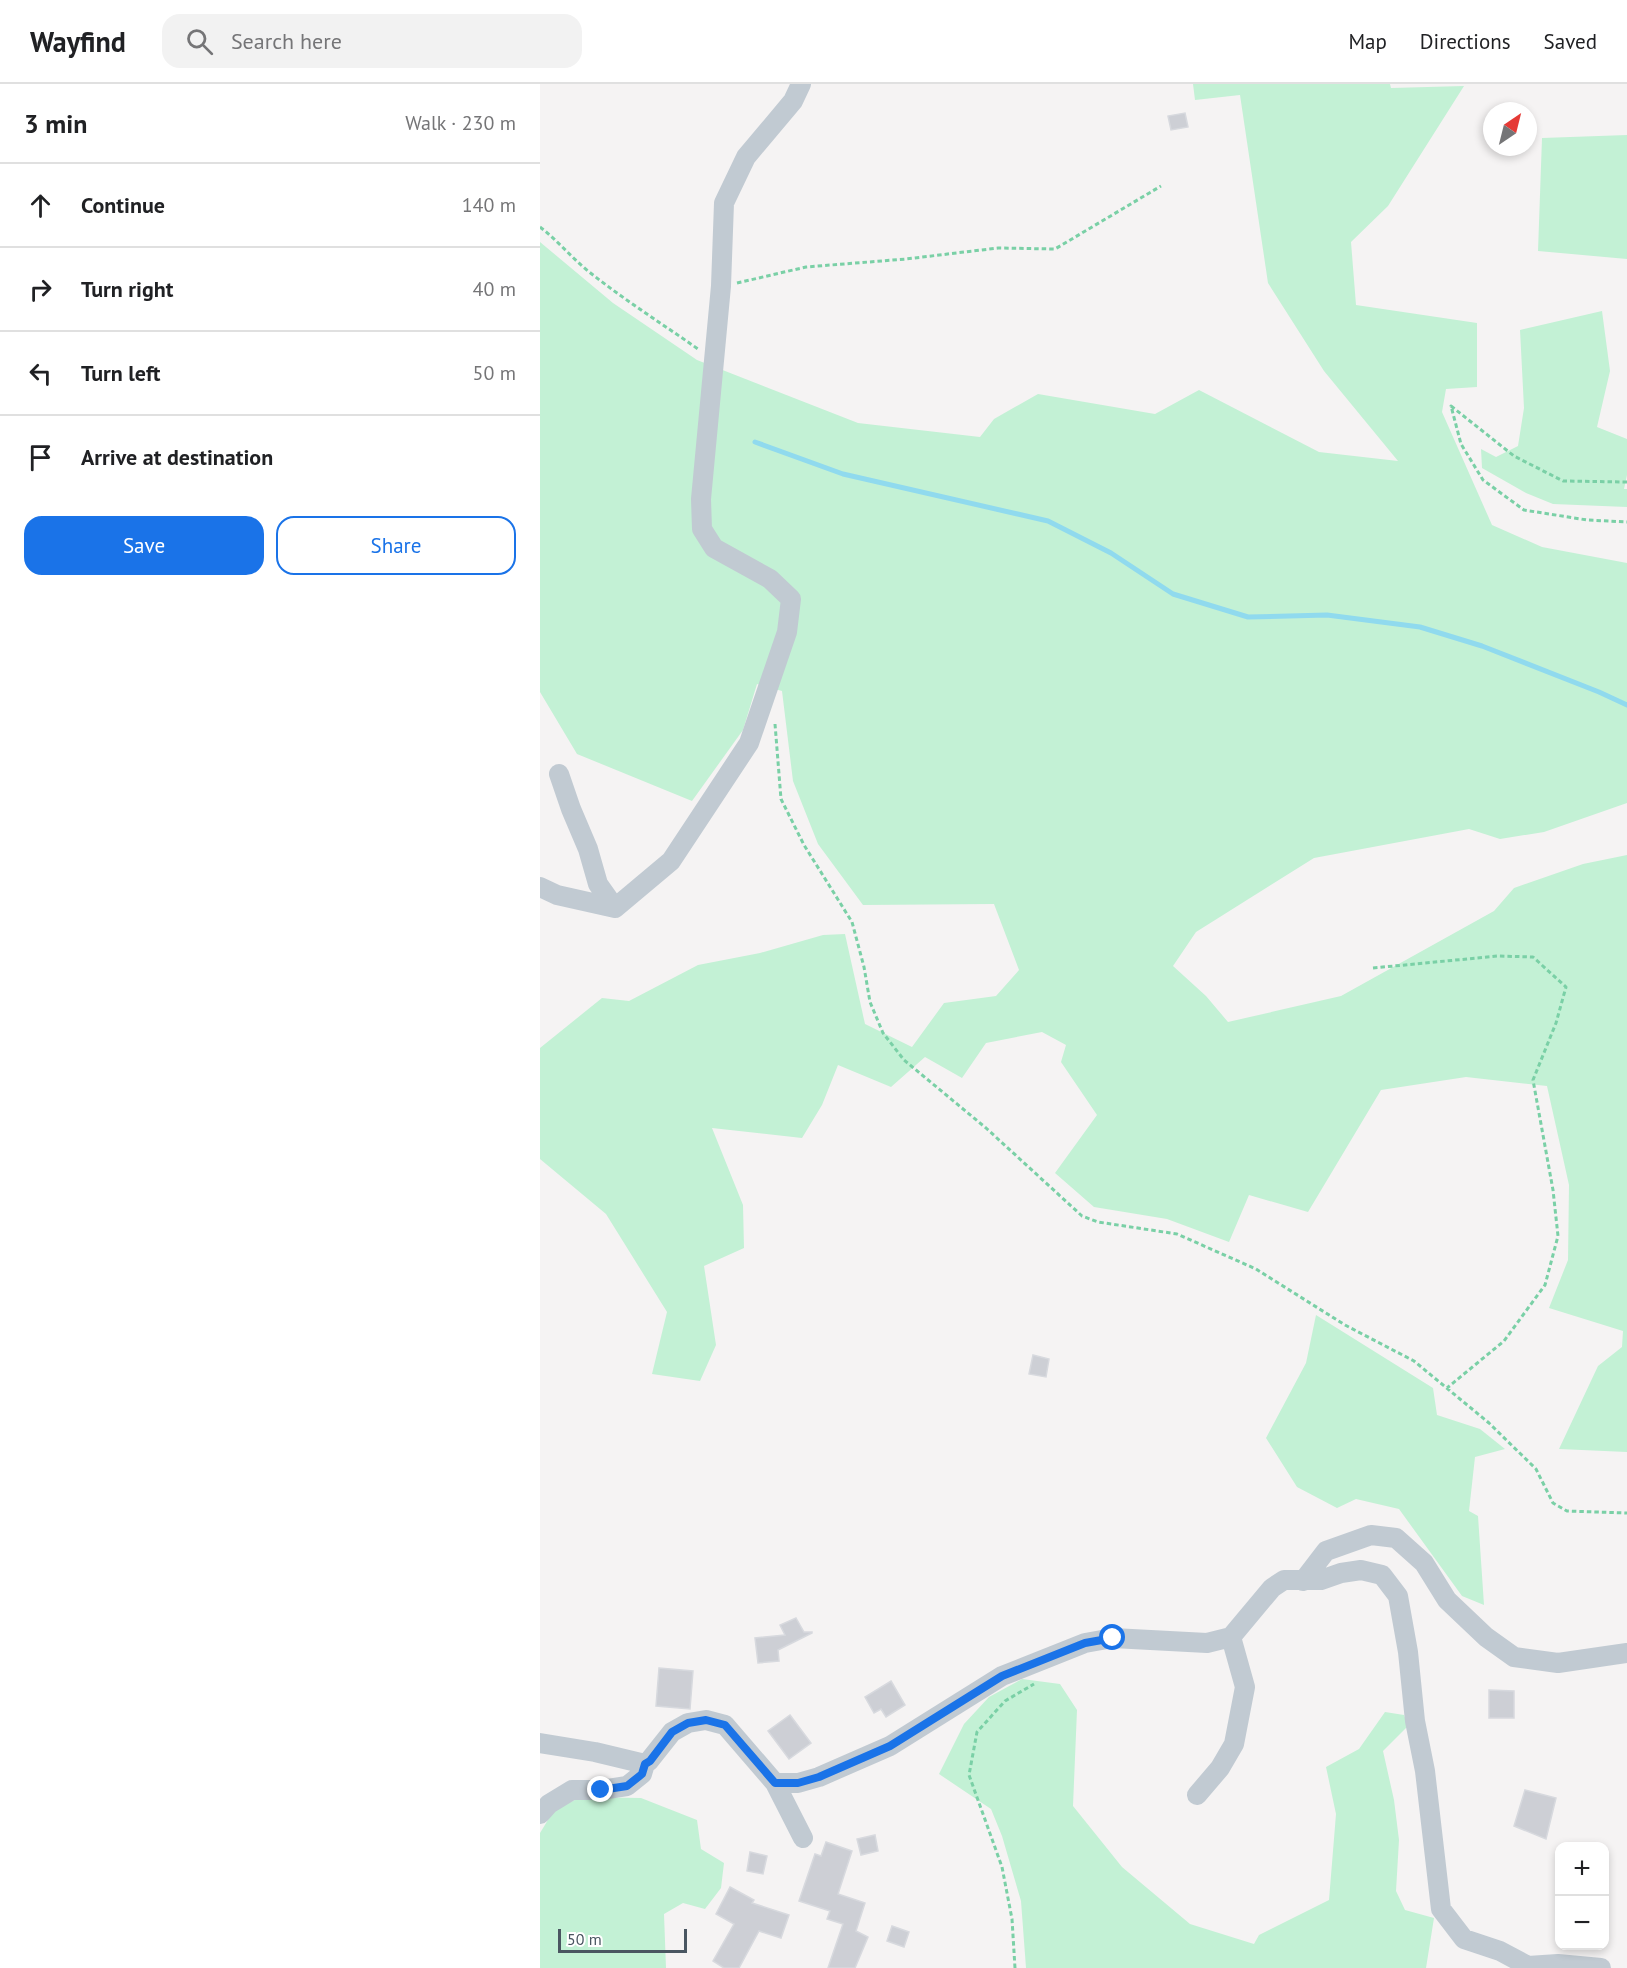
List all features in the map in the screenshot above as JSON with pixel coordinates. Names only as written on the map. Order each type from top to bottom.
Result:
[{"type":"street","points":[[615,908],[671,861],[749,743],[787,632],[791,599],[770,579],[714,548],[702,529],[701,499],[721,286],[724,203],[746,157],[793,101],[801,84]]},
{"type":"street","points":[[559,774],[588,849],[598,884],[615,908]]},
{"type":"street","points":[[540,887],[557,895],[615,908]]},
{"type":"street","points":[[1303,1581],[1326,1551],[1371,1535],[1396,1538],[1424,1563],[1447,1600],[1486,1637],[1514,1657],[1558,1663],[1627,1653]]},
{"type":"street","points":[[775,1783],[798,1783],[819,1777],[890,1746],[1002,1676],[1085,1643],[1113,1638],[1207,1643],[1231,1637],[1272,1588],[1284,1580],[1321,1580],[1341,1573],[1361,1570],[1382,1575],[1398,1596],[1408,1652],[1415,1721],[1425,1771],[1441,1909],[1464,1939],[1500,1951],[1528,1966],[1558,1964],[1601,1968]]},
{"type":"street","points":[[1197,1795],[1220,1768],[1234,1744],[1245,1687],[1231,1637]]},
{"type":"street","points":[[540,1814],[549,1803],[572,1790],[601,1790],[627,1786],[642,1774],[645,1764],[650,1761],[672,1732],[688,1723],[706,1720],[725,1725],[775,1783],[803,1838]]},
{"type":"street","points":[[540,1743],[606,1754],[645,1764]]},
{"type":"path","points":[[721,286],[806,267],[906,259],[998,248],[1055,249],[1161,186]]},
{"type":"path","points":[[540,227],[612,289],[714,360]]},
{"type":"path","points":[[1627,482],[1563,481],[1515,456],[1451,406],[1461,444],[1483,480],[1524,510],[1587,520],[1627,522]]},
{"type":"path","points":[[775,717],[781,799],[804,845],[852,922],[870,1002],[883,1033],[904,1060],[994,1136],[1082,1216],[1098,1222],[1177,1234],[1256,1269],[1345,1325],[1414,1361],[1489,1423],[1536,1469],[1553,1503],[1567,1511],[1627,1513]]},
{"type":"path","points":[[1373,968],[1498,956],[1533,957],[1566,987],[1556,1023],[1533,1080],[1553,1190],[1558,1236],[1545,1285],[1504,1341],[1447,1388]]},
{"type":"path","points":[[1015,1968],[1012,1919],[1002,1867],[969,1775],[976,1732],[1005,1701],[1039,1681]]},
{"type":"green space","points":[[1193,84],[1390,84],[1391,88],[1464,86],[1388,206],[1351,242],[1356,305],[1477,323],[1477,387],[1446,389],[1442,412],[1492,525],[1542,547],[1627,563],[1627,803],[1544,832],[1500,839],[1469,829],[1314,858],[1196,932],[1173,966],[1206,996],[1228,1022],[1341,996],[1494,911],[1514,888],[1583,864],[1627,855],[1627,1452],[1559,1449],[1598,1366],[1622,1347],[1623,1331],[1549,1308],[1568,1260],[1569,1185],[1547,1086],[1466,1077],[1381,1090],[1308,1212],[1249,1195],[1229,1242],[1167,1219],[1094,1207],[1055,1173],[1097,1115],[1061,1062],[1066,1045],[1042,1032],[986,1043],[962,1078],[925,1057],[891,1087],[838,1065],[822,1105],[802,1138],[712,1128],[743,1205],[744,1248],[704,1266],[716,1345],[700,1381],[652,1374],[667,1312],[606,1214],[540,1159],[540,1048],[602,998],[629,1001],[698,965],[760,953],[823,935],[845,934],[865,1024],[912,1047],[944,1003],[996,996],[1019,970],[994,904],[863,905],[818,844],[793,781],[782,691],[757,684],[743,730],[692,801],[577,754],[540,692],[540,242],[613,303],[697,360],[858,423],[980,437],[994,419],[1038,394],[1155,414],[1199,390],[1319,452],[1398,461],[1324,371],[1268,283],[1240,95],[1195,100]]},
{"type":"green space","points":[[1627,135],[1627,259],[1538,251],[1542,138]]},
{"type":"green space","points":[[1602,311],[1610,371],[1597,427],[1627,439],[1627,475],[1624,489],[1627,489],[1627,507],[1553,504],[1526,493],[1482,468],[1481,449],[1496,457],[1518,446],[1524,408],[1520,330]]},
{"type":"green space","points":[[1316,1315],[1433,1388],[1437,1415],[1480,1429],[1505,1449],[1475,1457],[1469,1511],[1478,1516],[1484,1605],[1462,1596],[1399,1509],[1356,1499],[1337,1508],[1297,1487],[1266,1438],[1306,1363]]},
{"type":"green space","points":[[1022,1679],[1060,1684],[1077,1710],[1073,1806],[1122,1867],[1190,1924],[1254,1944],[1259,1935],[1329,1900],[1336,1814],[1326,1767],[1359,1749],[1385,1712],[1404,1715],[1408,1726],[1383,1751],[1394,1800],[1399,1840],[1396,1891],[1405,1910],[1434,1918],[1426,1968],[1026,1968],[1021,1901],[1002,1836],[991,1809],[939,1774],[964,1724],[989,1697]]},
{"type":"green space","points":[[581,1797],[641,1798],[697,1820],[701,1849],[724,1863],[721,1888],[705,1909],[683,1903],[664,1914],[666,1968],[540,1968],[540,1833],[554,1810]]},
{"type":"building","points":[[1185,113],[1188,127],[1171,130],[1168,116]]},
{"type":"building","points":[[1033,1355],[1049,1359],[1046,1377],[1029,1374]]},
{"type":"building","points":[[796,1618],[804,1632],[812,1633],[778,1650],[779,1661],[758,1663],[755,1638],[785,1635],[780,1625]]},
{"type":"building","points":[[659,1668],[693,1671],[690,1709],[656,1706]]},
{"type":"building","points":[[891,1681],[905,1705],[886,1717],[881,1709],[874,1713],[865,1697]]},
{"type":"building","points":[[1489,1690],[1514,1691],[1514,1718],[1489,1718]]},
{"type":"building","points":[[790,1715],[811,1743],[789,1759],[768,1731]]},
{"type":"building","points":[[1525,1790],[1556,1798],[1546,1839],[1514,1826]]},
{"type":"building","points":[[875,1835],[878,1851],[861,1855],[857,1839]]},
{"type":"building","points":[[826,1842],[852,1851],[838,1894],[865,1903],[856,1931],[868,1937],[855,1968],[828,1968],[843,1924],[827,1919],[830,1911],[799,1901],[815,1854],[821,1856]]},
{"type":"building","points":[[750,1852],[767,1856],[763,1874],[747,1871]]},
{"type":"building","points":[[730,1887],[754,1900],[752,1903],[789,1915],[781,1938],[759,1931],[739,1968],[724,1968],[713,1961],[734,1924],[716,1914]]},
{"type":"building","points":[[892,1926],[909,1932],[904,1947],[887,1941]]},
{"type":"waterway","points":[[755,442],[843,474],[1048,521],[1111,553],[1173,594],[1248,617],[1327,615],[1420,627],[1482,646],[1627,705]]},
{"type":"route","points":[[601,1790],[627,1786],[642,1774],[645,1764],[650,1761],[672,1732],[688,1723],[706,1720],[725,1725],[775,1783],[798,1783],[819,1777],[890,1746],[957,1702],[1002,1676],[1085,1643],[1113,1638]]}]
